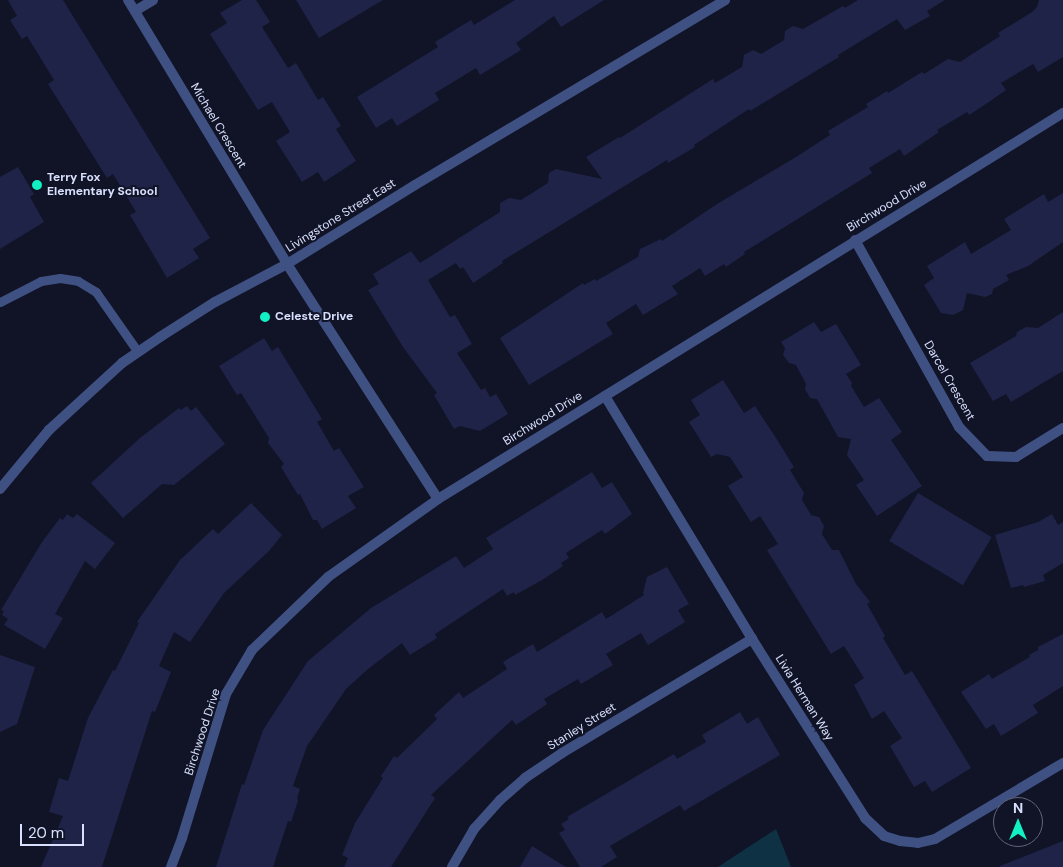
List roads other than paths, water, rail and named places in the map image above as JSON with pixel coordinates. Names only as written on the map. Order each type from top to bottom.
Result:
[{"type":"street","name":"Michael Crescent","points":[[128,0],[287,264]]},
{"type":"street","points":[[135,11],[153,0]]},
{"type":"street","name":"Livingstone Street East","points":[[0,489],[49,430],[122,363],[138,352],[215,302],[287,264],[415,185],[725,0]]},
{"type":"street","name":"Birchwood Drive","points":[[171,867],[182,838],[226,694],[252,650],[328,577],[438,499],[1063,113]]},
{"type":"street","name":"Darcel Crescent","points":[[855,240],[959,427],[987,456],[1016,457],[1063,428]]},
{"type":"street","points":[[287,264],[438,499]]},
{"type":"street","name":"Livia Herman Way","points":[[605,396],[752,639],[865,818],[884,836],[900,842],[918,843],[935,839],[1063,763]]},
{"type":"street","name":"Stanley Street","points":[[452,867],[474,829],[500,800],[525,778],[570,748],[752,639]]},
{"type":"lane","points":[[0,302],[42,281],[60,278],[78,281],[92,288],[99,296],[138,352]]},
{"type":"water","points":[[776,829],[791,867],[718,867]]},
{"type":"place","name":"Terry Fox Elementary School","points":[[37,185]]},
{"type":"place","name":"Celeste Drive","points":[[265,317]]}]
